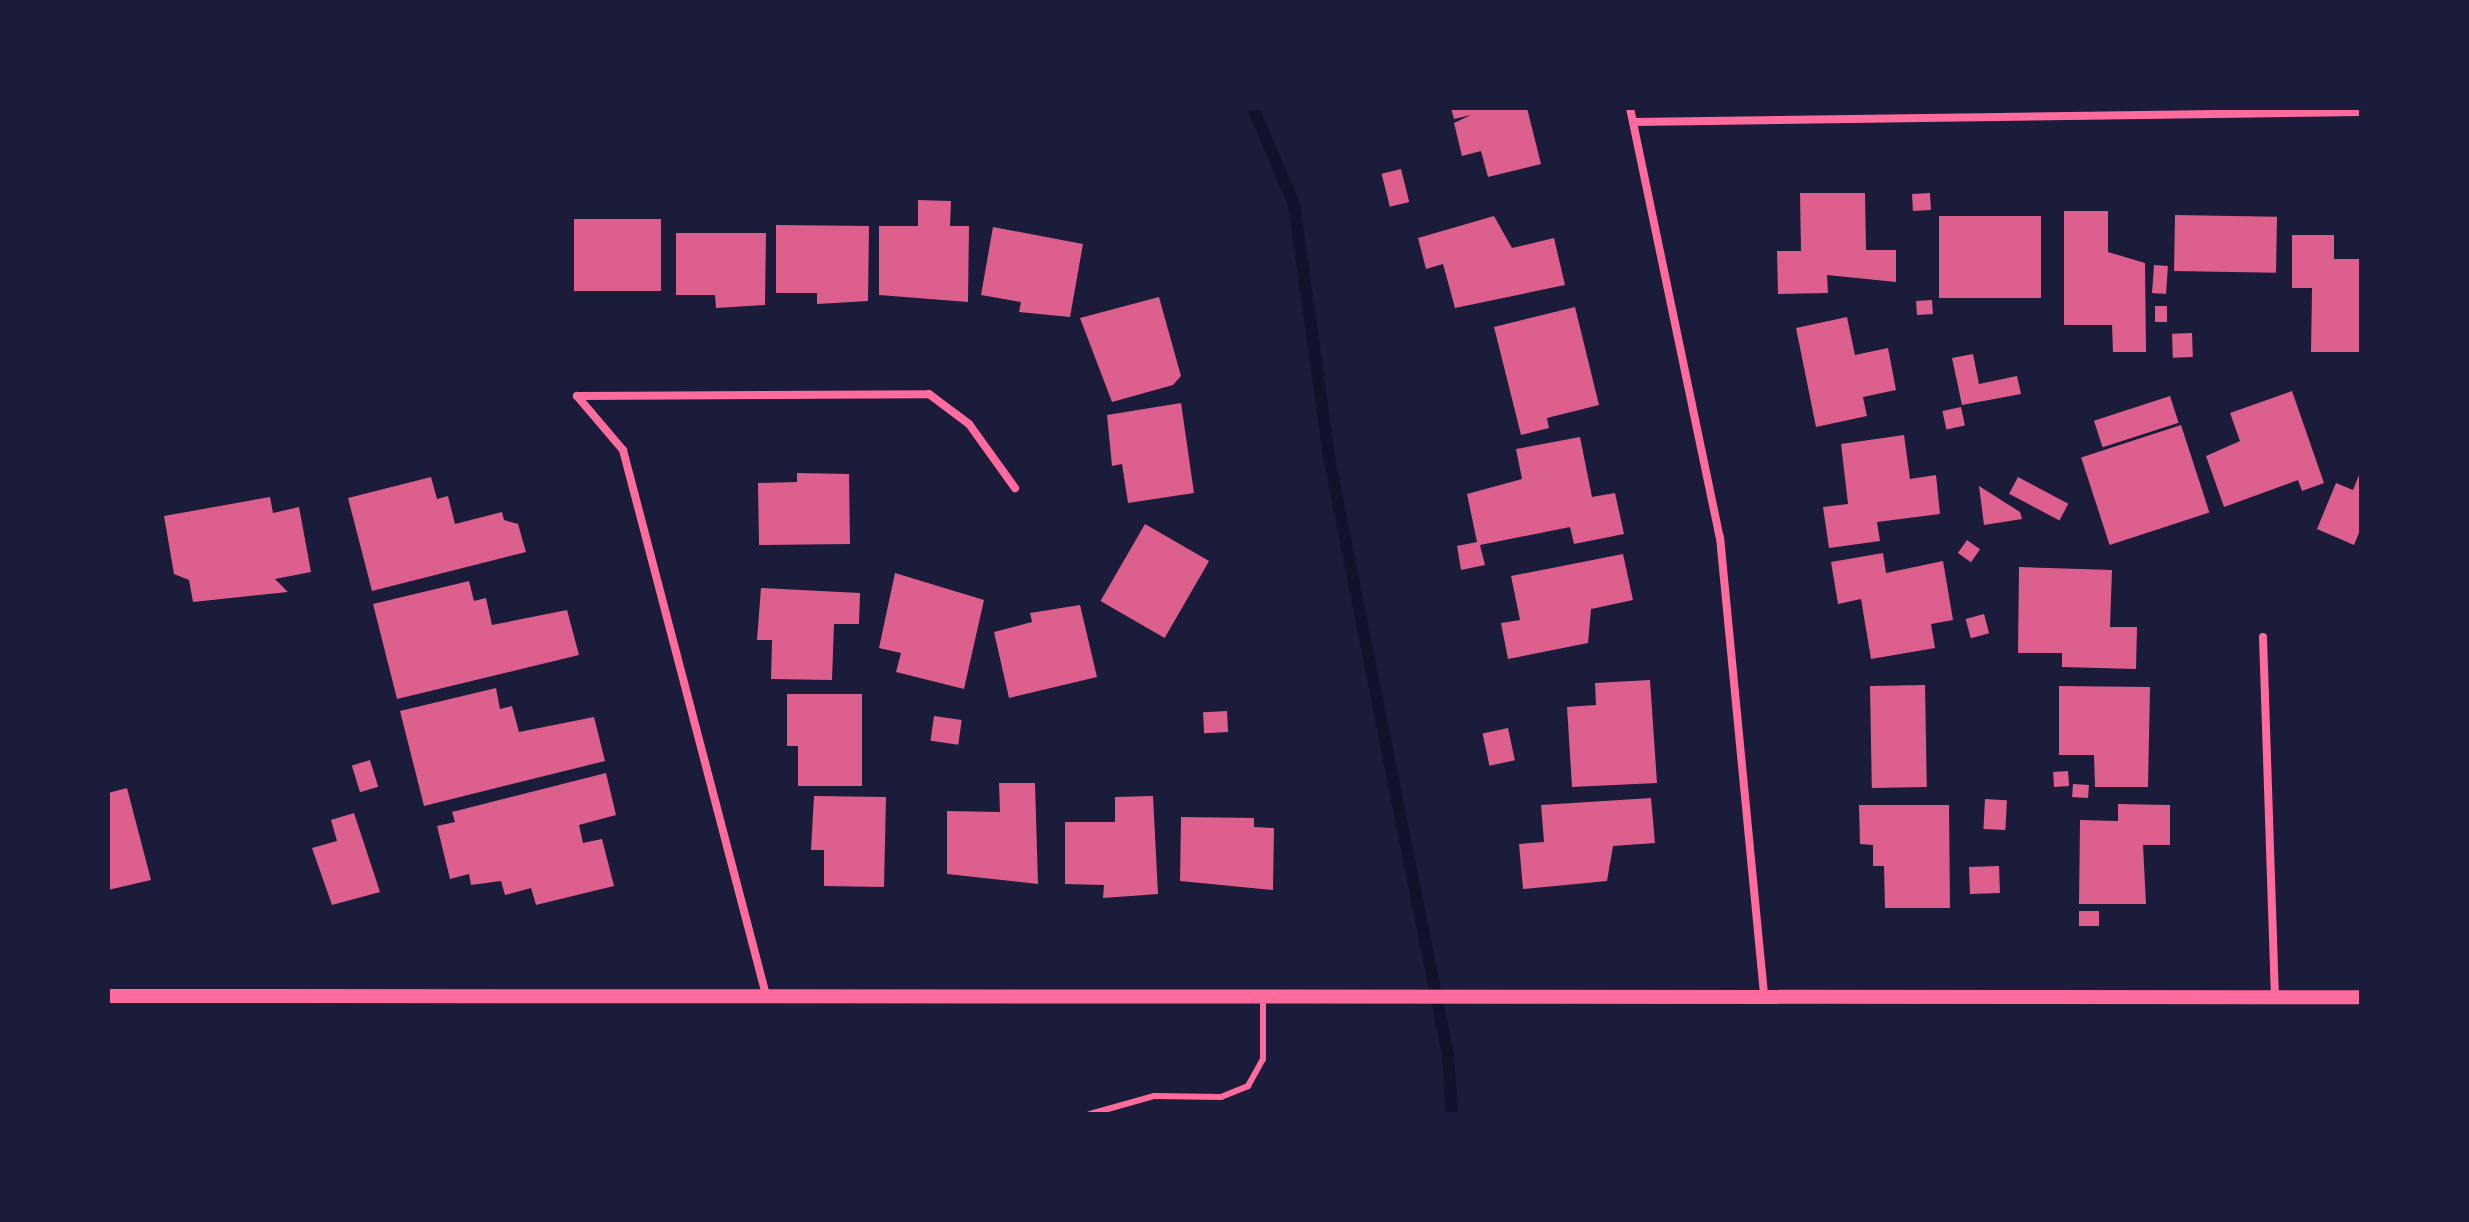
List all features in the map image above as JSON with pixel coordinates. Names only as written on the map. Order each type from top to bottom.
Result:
[{"type":"street","points":[[1630,108],[1720,537],[1764,996]]},
{"type":"street","points":[[1634,122],[2361,112]]},
{"type":"street","points":[[766,995],[623,450],[577,396],[929,394],[969,424],[1015,488]]},
{"type":"street","points":[[2263,637],[2275,997]]},
{"type":"street","points":[[108,996],[2361,997]]},
{"type":"lane","points":[[1090,1114],[1154,1096],[1221,1097],[1248,1086],[1263,1059],[1263,995]]},
{"type":"building","points":[[1451,108],[1527,108],[1541,164],[1488,177],[1481,151],[1462,156],[1454,123],[1471,115],[1454,119]]},
{"type":"building","points":[[1401,169],[1409,202],[1390,207],[1382,174]]},
{"type":"building","points":[[1800,193],[1865,193],[1866,250],[1896,250],[1896,282],[1827,275],[1828,293],[1778,294],[1777,251],[1801,251]]},
{"type":"building","points":[[1930,193],[1931,210],[1913,211],[1912,194]]},
{"type":"building","points":[[918,200],[951,201],[950,226],[969,226],[968,302],[879,295],[879,226],[918,226]]},
{"type":"building","points":[[2064,211],[2108,211],[2108,252],[2145,263],[2146,352],[2113,352],[2112,325],[2064,325]]},
{"type":"building","points":[[2175,215],[2277,217],[2276,273],[2174,271]]},
{"type":"building","points":[[1494,216],[1512,248],[1554,238],[1565,285],[1455,308],[1443,264],[1426,269],[1418,238]]},
{"type":"building","points":[[1939,216],[2041,216],[2041,298],[1939,298]]},
{"type":"building","points":[[574,219],[661,219],[661,291],[574,291]]},
{"type":"building","points":[[776,225],[869,226],[868,301],[817,304],[817,293],[776,293]]},
{"type":"building","points":[[993,227],[1083,244],[1070,317],[1019,312],[1021,302],[981,295]]},
{"type":"building","points":[[676,233],[766,233],[765,305],[716,308],[715,295],[676,295]]},
{"type":"building","points":[[2292,235],[2334,235],[2334,259],[2361,259],[2361,352],[2311,352],[2312,288],[2292,288]]},
{"type":"building","points":[[2154,265],[2168,266],[2166,294],[2152,293]]},
{"type":"building","points":[[1159,297],[1181,376],[1173,385],[1112,402],[1080,318]]},
{"type":"building","points":[[1932,300],[1933,314],[1917,315],[1916,301]]},
{"type":"building","points":[[2155,306],[2167,306],[2167,322],[2155,322]]},
{"type":"building","points":[[1575,307],[1599,405],[1547,418],[1549,428],[1521,435],[1494,327]]},
{"type":"building","points":[[1847,317],[1855,355],[1888,348],[1896,390],[1863,397],[1867,416],[1816,427],[1796,328]]},
{"type":"building","points":[[2192,333],[2193,357],[2173,358],[2172,334]]},
{"type":"building","points":[[1973,354],[1979,384],[2017,376],[2021,394],[1962,405],[1952,358]]},
{"type":"building","points":[[2292,391],[2324,483],[2302,491],[2298,480],[2224,507],[2206,456],[2240,441],[2230,413]]},
{"type":"building","points":[[2170,396],[2179,423],[2103,447],[2094,421]]},
{"type":"building","points":[[1181,403],[1194,493],[1128,503],[1122,464],[1112,466],[1107,415]]},
{"type":"building","points":[[1961,407],[1965,426],[1946,430],[1942,411]]},
{"type":"building","points":[[2181,425],[2209,512],[2110,545],[2081,457]]},
{"type":"building","points":[[1904,435],[1910,479],[1936,475],[1940,514],[1877,522],[1880,541],[1829,548],[1823,507],[1848,504],[1841,444]]},
{"type":"building","points":[[1580,437],[1592,497],[1615,493],[1624,534],[1574,544],[1570,527],[1480,545],[1485,565],[1461,570],[1457,546],[1477,542],[1467,494],[1522,479],[1516,449]]},
{"type":"building","points":[[2361,470],[2361,528],[2354,545],[2317,529],[2336,483],[2353,490]]},
{"type":"building","points":[[797,473],[849,474],[850,544],[759,545],[758,483],[797,482]]},
{"type":"building","points":[[431,477],[437,499],[448,496],[455,524],[502,512],[504,520],[518,524],[526,552],[372,591],[348,498]]},
{"type":"building","points":[[2018,477],[2068,504],[2059,521],[2009,494]]},
{"type":"building","points":[[1979,486],[2020,512],[2022,519],[1984,525]]},
{"type":"building","points":[[270,497],[273,513],[299,507],[311,572],[275,579],[288,592],[193,602],[189,580],[174,574],[164,516]]},
{"type":"building","points":[[1145,524],[1209,561],[1165,638],[1100,601]]},
{"type":"building","points":[[1967,540],[1980,549],[1971,562],[1958,553]]},
{"type":"building","points":[[1883,553],[1886,573],[1943,561],[1953,620],[1931,624],[1935,648],[1871,659],[1861,599],[1838,604],[1831,562]]},
{"type":"building","points":[[1623,554],[1633,600],[1591,609],[1588,643],[1508,659],[1501,623],[1520,620],[1511,576]]},
{"type":"building","points":[[2019,567],[2112,570],[2110,627],[2137,627],[2136,669],[2062,667],[2062,653],[2018,653]]},
{"type":"building","points":[[895,573],[984,600],[964,689],[896,672],[901,653],[879,648]]},
{"type":"building","points":[[469,581],[474,601],[486,598],[492,625],[567,610],[579,655],[397,699],[373,604]]},
{"type":"building","points":[[761,588],[860,593],[859,624],[834,624],[832,680],[771,679],[772,640],[757,640]]},
{"type":"building","points":[[1080,605],[1097,677],[1009,698],[994,632],[1032,622],[1030,613]]},
{"type":"building","points":[[1984,614],[1989,633],[1971,638],[1966,619]]},
{"type":"building","points":[[1650,680],[1657,783],[1572,787],[1567,707],[1596,705],[1595,683]]},
{"type":"building","points":[[1925,685],[1927,787],[1872,788],[1870,686]]},
{"type":"building","points":[[2059,686],[2150,687],[2148,787],[2095,787],[2094,755],[2059,755]]},
{"type":"building","points":[[496,688],[500,709],[512,706],[519,732],[594,717],[605,761],[424,806],[400,711]]},
{"type":"building","points":[[787,694],[862,694],[862,786],[798,786],[798,746],[787,746]]},
{"type":"building","points":[[1227,711],[1228,732],[1204,733],[1203,712]]},
{"type":"building","points":[[934,716],[962,720],[958,745],[931,741]]},
{"type":"building","points":[[1508,728],[1515,760],[1489,766],[1483,733]]},
{"type":"building","points":[[370,760],[378,787],[360,792],[352,766]]},
{"type":"building","points":[[2068,771],[2069,786],[2054,787],[2053,772]]},
{"type":"building","points":[[606,773],[616,815],[579,825],[583,843],[602,839],[614,886],[536,905],[531,888],[505,895],[501,881],[471,885],[469,874],[450,879],[437,826],[455,822],[452,812]]},
{"type":"building","points":[[999,783],[1035,783],[1038,884],[947,874],[947,811],[1000,812]]},
{"type":"building","points":[[2073,784],[2089,785],[2088,798],[2072,797]]},
{"type":"building","points":[[127,788],[151,880],[108,890],[108,793]]},
{"type":"building","points":[[814,796],[886,797],[884,887],[824,886],[824,850],[811,850]]},
{"type":"building","points":[[1153,796],[1158,894],[1103,898],[1104,885],[1065,884],[1065,822],[1115,822],[1115,797]]},
{"type":"building","points":[[1651,798],[1655,843],[1613,846],[1607,881],[1523,889],[1519,844],[1544,842],[1541,805]]},
{"type":"building","points":[[1985,799],[2007,800],[2005,830],[1983,829]]},
{"type":"building","points":[[2118,804],[2170,805],[2170,845],[2143,845],[2146,904],[2079,904],[2080,820],[2118,821]]},
{"type":"building","points":[[1859,805],[1949,805],[1950,908],[1885,908],[1884,866],[1873,866],[1873,845],[1860,844]]},
{"type":"building","points":[[354,813],[380,892],[332,905],[312,848],[337,841],[331,820]]},
{"type":"building","points":[[1181,817],[1254,818],[1254,827],[1274,828],[1273,890],[1180,881]]},
{"type":"building","points":[[1999,866],[2000,893],[1970,894],[1969,867]]},
{"type":"building","points":[[2079,911],[2099,911],[2099,926],[2079,926]]},
{"type":"waterway","points":[[1253,108],[1294,204],[1330,462],[1448,1055],[1452,1114]]}]
